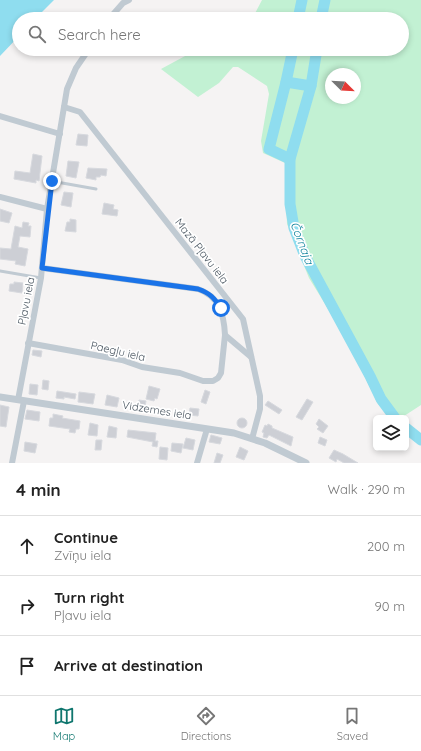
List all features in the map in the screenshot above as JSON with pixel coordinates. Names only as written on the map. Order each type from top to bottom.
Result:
[{"type":"street","points":[[115,12],[123,3],[129,0]]},
{"type":"street","name":"Pļavu iela","points":[[12,463],[28,343],[42,268],[47,209],[67,89],[76,68],[84,56]]},
{"type":"street","name":"Mazā Pļavu iela","points":[[64,107],[80,112],[243,319],[260,402],[260,409],[252,438]]},
{"type":"street","points":[[0,116],[60,134]]},
{"type":"street","points":[[0,197],[47,209]]},
{"type":"street","points":[[42,268],[198,289],[208,292],[214,297],[221,308],[225,323],[226,335],[251,357]]},
{"type":"street","name":"Paegļu iela","points":[[28,343],[122,360],[142,366],[180,373],[203,381],[213,381],[221,372],[226,335]]},
{"type":"street","name":"Vidzemes iela","points":[[0,397],[207,429],[252,438],[297,461],[306,463]]},
{"type":"street","points":[[197,463],[207,429]]},
{"type":"lane","points":[[52,181],[96,189]]},
{"type":"lane","points":[[0,271],[40,278]]},
{"type":"green space","points":[[262,0],[421,0],[421,405],[406,415],[387,415],[378,404],[346,338],[309,278],[287,224],[285,163],[263,153],[261,141],[269,94],[267,86],[238,67],[233,67],[219,83],[198,97],[161,69],[185,56],[409,56],[409,12],[256,12]]},
{"type":"water","points":[[0,0],[54,0],[42,12],[12,12],[12,43],[0,56]]},
{"type":"building","points":[[78,134],[88,135],[87,146],[76,145]]},
{"type":"building","points":[[33,154],[42,156],[39,181],[36,180],[36,183],[14,179],[15,171],[30,173]]},
{"type":"building","points":[[68,161],[79,162],[76,178],[66,176]]},
{"type":"building","points":[[88,168],[107,169],[106,176],[101,175],[100,177],[96,177],[96,180],[86,178]]},
{"type":"building","points":[[64,192],[73,193],[71,207],[61,205]]},
{"type":"building","points":[[104,203],[114,205],[113,209],[118,210],[117,216],[102,214]]},
{"type":"building","points":[[0,209],[12,213],[9,223],[0,221]]},
{"type":"building","points":[[70,219],[76,220],[76,232],[65,231],[67,222],[70,222]]},
{"type":"building","points":[[23,222],[29,223],[28,226],[31,226],[30,237],[20,236],[18,247],[28,249],[25,266],[15,264],[16,261],[0,259],[0,248],[11,249],[15,226],[22,228]]},
{"type":"building","points":[[14,282],[23,283],[22,293],[9,291],[10,284],[14,284]]},
{"type":"building","points":[[33,350],[42,351],[41,357],[32,355]]},
{"type":"building","points":[[43,380],[49,381],[48,390],[42,389]]},
{"type":"building","points":[[30,384],[38,385],[37,395],[29,394]]},
{"type":"building","points":[[149,386],[160,389],[157,399],[155,398],[154,401],[146,399]]},
{"type":"building","points":[[205,390],[210,392],[206,404],[201,402]]},
{"type":"building","points":[[57,391],[76,394],[75,399],[64,397],[64,399],[56,398]]},
{"type":"building","points":[[79,392],[95,394],[93,404],[78,402]]},
{"type":"building","points":[[107,395],[119,398],[117,407],[105,405]]},
{"type":"building","points":[[307,399],[313,402],[302,420],[296,417]]},
{"type":"building","points":[[139,400],[146,401],[144,412],[137,411]]},
{"type":"building","points":[[268,401],[282,410],[279,414],[265,405]]},
{"type":"building","points":[[0,405],[9,407],[6,427],[0,426]]},
{"type":"building","points":[[190,408],[199,409],[198,416],[189,415]]},
{"type":"building","points":[[27,410],[40,412],[39,421],[25,419]]},
{"type":"building","points":[[53,414],[63,416],[62,418],[80,421],[79,429],[76,429],[75,433],[69,432],[70,429],[49,426],[50,418],[53,418]]},
{"type":"building","points":[[240,418],[244,418],[246,419],[246,427],[240,428],[237,425],[237,421]]},
{"type":"building","points":[[319,419],[328,426],[323,433],[317,429],[319,427],[316,424]]},
{"type":"building","points":[[90,423],[98,425],[97,436],[88,435]]},
{"type":"building","points":[[268,424],[272,426],[272,428],[293,437],[291,446],[269,435],[267,438],[263,437],[264,433],[262,432],[265,425],[267,426]]},
{"type":"building","points":[[109,426],[117,428],[116,438],[107,437]]},
{"type":"building","points":[[128,430],[156,433],[155,441],[158,441],[157,447],[152,446],[153,442],[127,437]]},
{"type":"building","points":[[211,435],[222,438],[220,444],[209,442]]},
{"type":"building","points":[[320,437],[327,440],[325,446],[318,443]]},
{"type":"building","points":[[186,438],[195,440],[193,450],[183,448]]},
{"type":"building","points":[[96,440],[102,440],[101,450],[95,450]]},
{"type":"building","points":[[25,442],[37,444],[35,453],[24,451]]},
{"type":"building","points":[[172,443],[183,444],[181,453],[171,451]]},
{"type":"building","points":[[160,447],[168,448],[167,460],[159,459]]},
{"type":"building","points":[[240,447],[248,451],[244,460],[236,457]]},
{"type":"building","points":[[334,450],[358,463],[344,463],[337,459],[336,462],[329,458]]},
{"type":"building","points":[[217,453],[223,455],[220,463],[214,463]]},
{"type":"waterway","points":[[299,12],[302,0]]},
{"type":"waterway","name":"Čornaja","points":[[322,12],[325,0]]},
{"type":"waterway","points":[[290,159],[269,149],[292,56]]},
{"type":"waterway","name":"Čornaja","points":[[316,56],[311,86],[290,159],[290,204],[294,228],[305,256],[381,399],[393,415]]},
{"type":"waterway","points":[[286,82],[311,86]]},
{"type":"waterway","name":"Čornaja","points":[[409,430],[421,440]]},
{"type":"route","points":[[52,181],[47,209],[42,268],[198,289],[208,292],[214,297],[221,308]]}]
